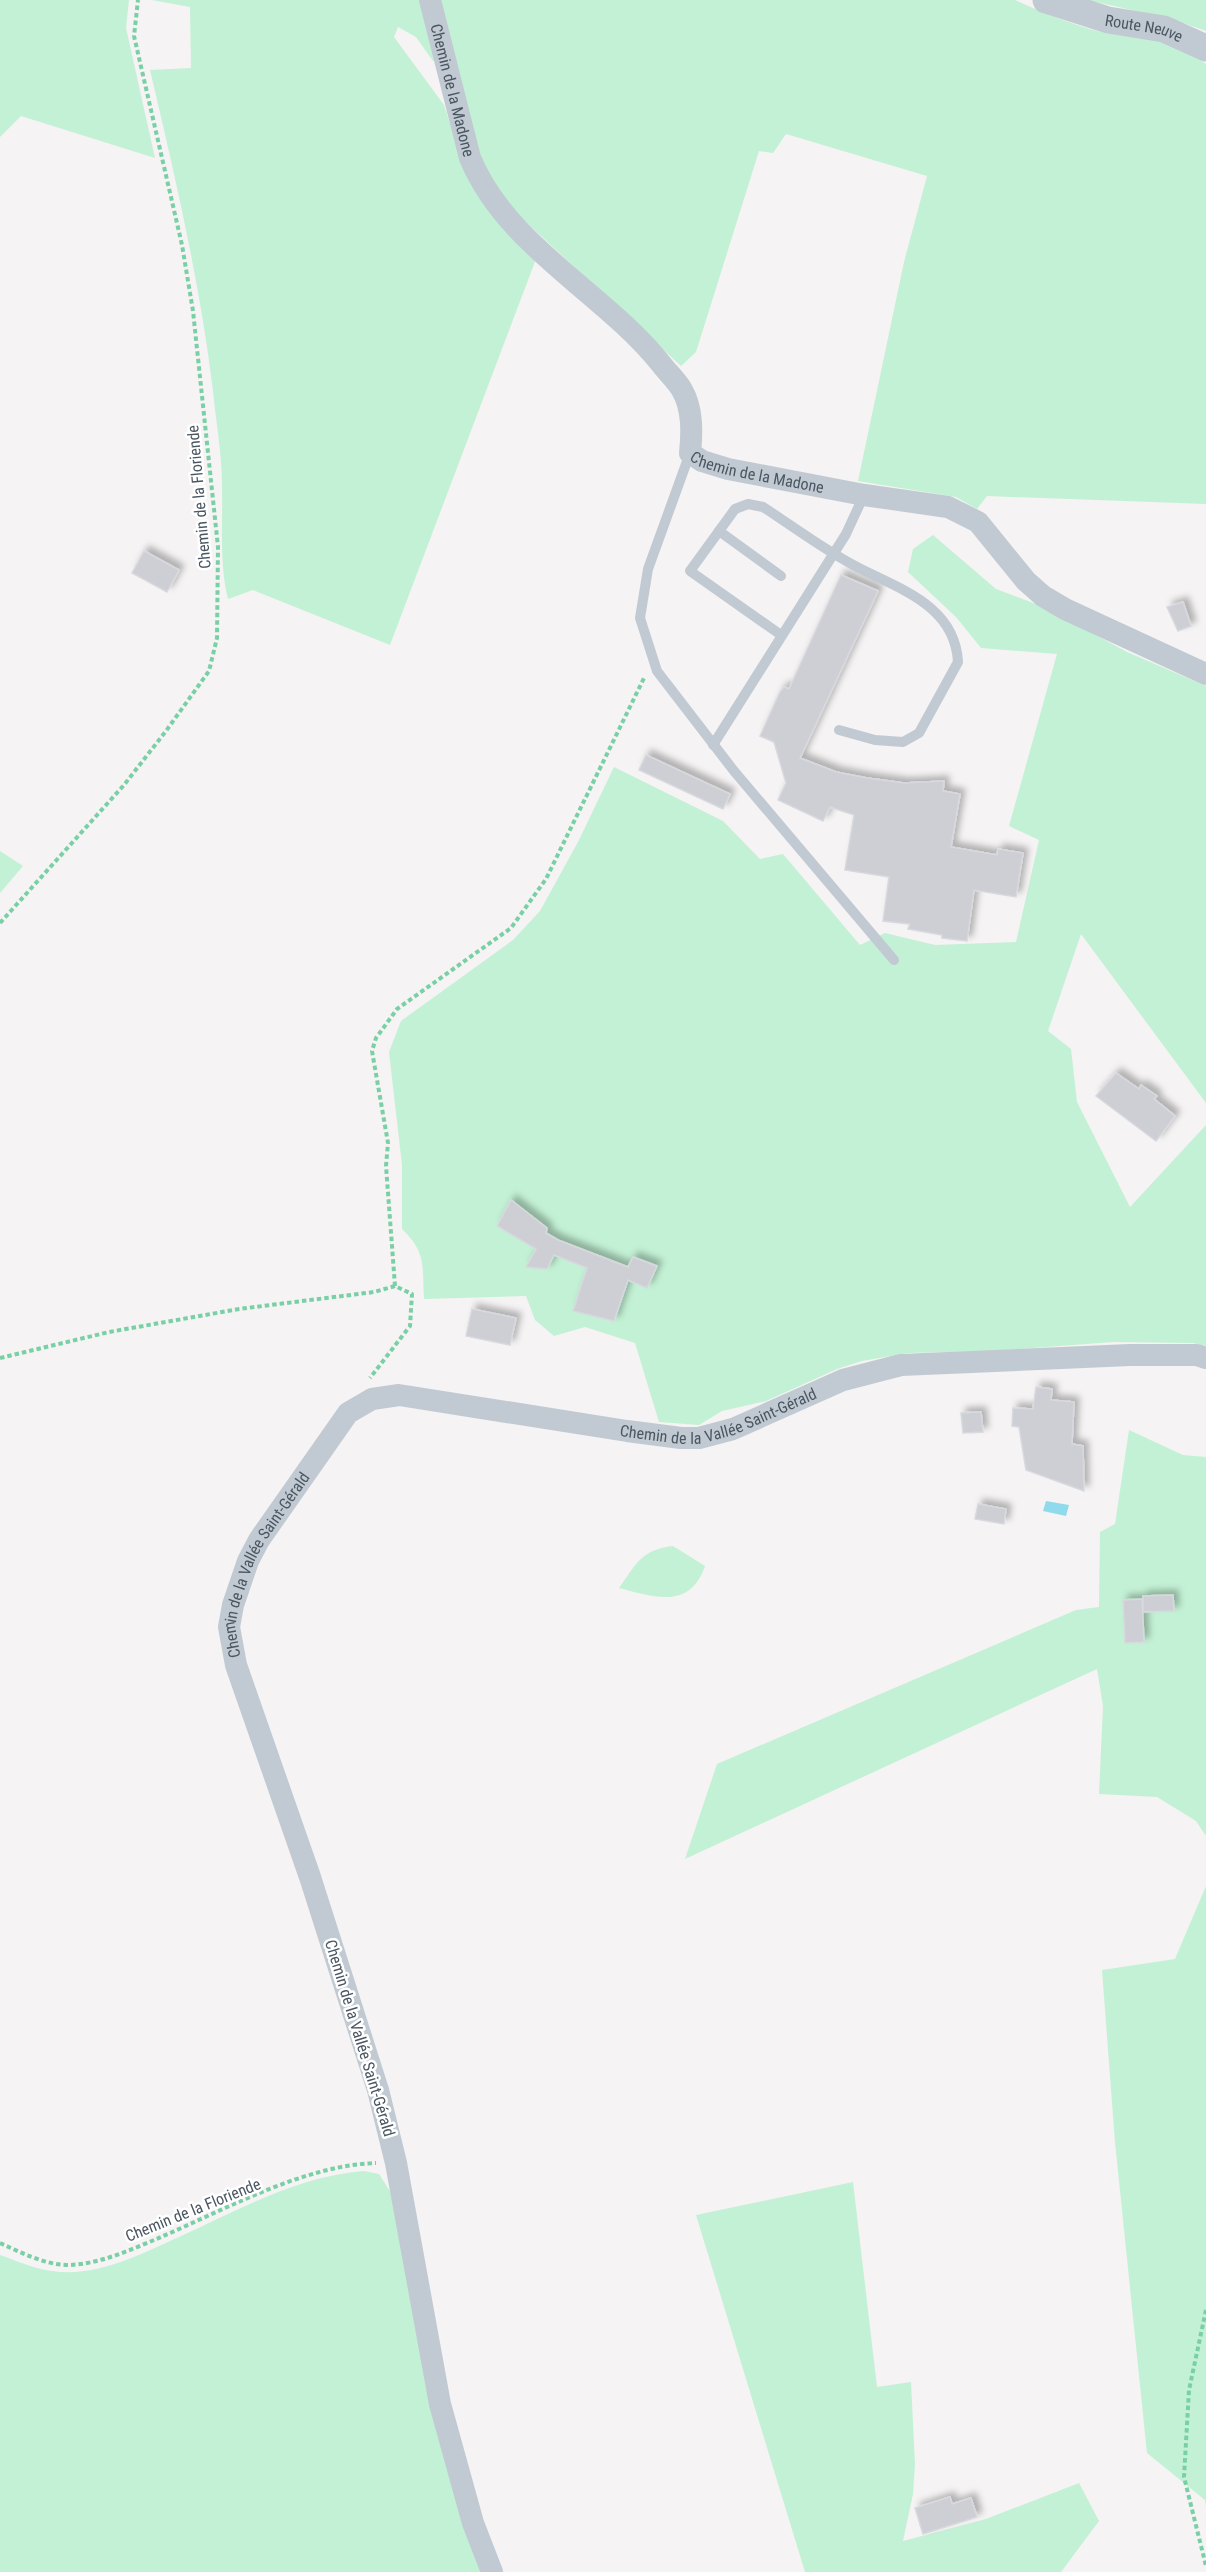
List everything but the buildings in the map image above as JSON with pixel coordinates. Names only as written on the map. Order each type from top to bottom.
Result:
[{"type":"street","name":"Chemin de la Madone","points":[[430,0],[470,158],[477,175],[513,224],[544,256],[647,346],[683,391],[693,428],[690,453],[702,461],[728,469],[864,495],[948,507],[978,522],[1026,581],[1043,596],[1065,609],[1206,674]]},
{"type":"street","name":"Route Neuve","points":[[1046,0],[1108,20],[1164,29],[1206,48]]},
{"type":"street","name":"Chemin de la Vallée Saint-Gérald","points":[[492,2572],[473,2523],[440,2404],[396,2163],[378,2090],[310,1877],[236,1665],[230,1627],[233,1605],[248,1561],[260,1540],[336,1427],[348,1413],[372,1400],[399,1395],[627,1431],[699,1438],[733,1429],[843,1380],[901,1365],[1130,1355],[1197,1355],[1206,1358]]},
{"type":"lane","points":[[690,453],[648,569],[640,618],[657,671],[713,745],[894,960]]},
{"type":"lane","points":[[713,745],[846,534],[864,495]]},
{"type":"lane","points":[[781,634],[690,571],[735,509],[748,504],[763,507],[856,566],[898,586],[929,605],[946,624],[958,651],[958,662],[919,733],[903,742],[875,740],[839,730]]},
{"type":"lane","points":[[719,531],[781,576]]},
{"type":"path","name":"Chemin de la Floriende","points":[[0,923],[124,784],[166,730],[209,671],[217,638],[218,548],[193,310],[182,244],[134,36],[138,0]]},
{"type":"path","points":[[395,1286],[386,1166],[388,1143],[372,1051],[376,1038],[397,1008],[511,928],[546,879],[653,660]]},
{"type":"path","points":[[0,1358],[109,1332],[239,1308],[374,1292],[395,1286],[412,1294],[410,1326],[360,1392],[361,1405]]},
{"type":"path","name":"Chemin de la Floriende","points":[[0,2243],[37,2260],[67,2265],[86,2263],[139,2247],[328,2168],[396,2163]]},
{"type":"path","points":[[1206,2310],[1189,2390],[1184,2477],[1206,2566]]},
{"type":"green space","points":[[0,0],[129,0],[126,28],[155,158],[21,116],[0,137]]},
{"type":"green space","points":[[152,0],[420,0],[438,58],[433,61],[416,37],[398,27],[394,37],[444,105],[462,161],[536,259],[390,645],[253,590],[228,599],[222,557],[221,462],[208,351],[186,230],[150,70],[191,68],[190,7]]},
{"type":"green space","points":[[436,0],[1015,0],[1086,28],[1167,43],[1192,54],[1206,64],[1206,504],[987,496],[977,509],[956,497],[858,481],[904,262],[927,176],[786,134],[773,153],[759,151],[696,352],[681,366],[513,210],[494,185],[478,152]]},
{"type":"green space","points":[[1087,0],[1206,0],[1206,31],[1172,19]]},
{"type":"green space","points":[[933,535],[996,589],[1044,607],[1127,652],[1206,686],[1206,1103],[1081,934],[1048,1031],[1071,1049],[1077,1102],[1130,1207],[1206,1125],[1206,1346],[1193,1343],[1113,1342],[992,1351],[908,1353],[862,1361],[837,1369],[766,1401],[722,1411],[699,1425],[659,1422],[635,1343],[585,1327],[554,1336],[535,1320],[526,1296],[424,1299],[422,1261],[416,1245],[402,1229],[402,1165],[389,1052],[401,1021],[513,940],[540,911],[578,842],[614,767],[723,821],[760,859],[783,854],[860,945],[885,933],[935,945],[1016,942],[1039,840],[1009,826],[1057,654],[981,648],[956,617],[908,572],[913,549]]},
{"type":"green space","points":[[0,851],[23,866],[0,893]]},
{"type":"green space","points":[[1129,1430],[1183,1455],[1206,1457],[1206,1836],[1196,1821],[1157,1797],[1099,1794],[1103,1706],[1097,1669],[685,1859],[717,1764],[1076,1610],[1099,1607],[1100,1532],[1115,1524]]},
{"type":"green space","points":[[673,1546],[705,1566],[690,1589],[680,1595],[658,1597],[619,1588],[647,1554]]},
{"type":"green space","points":[[1206,1886],[1206,2507],[1205,2500],[1147,2453],[1115,2142],[1102,1970],[1175,1959]]},
{"type":"green space","points":[[364,2171],[379,2174],[393,2196],[481,2572],[0,2572],[0,2255],[52,2271],[69,2272],[101,2268],[149,2250],[292,2187],[340,2174]]},
{"type":"green space","points":[[853,2182],[877,2387],[911,2382],[915,2464],[913,2494],[903,2541],[986,2519],[1079,2483],[1099,2521],[1061,2572],[805,2572],[696,2215]]},
{"type":"water","points":[[1046,1501],[1069,1505],[1066,1516],[1043,1511]]}]
